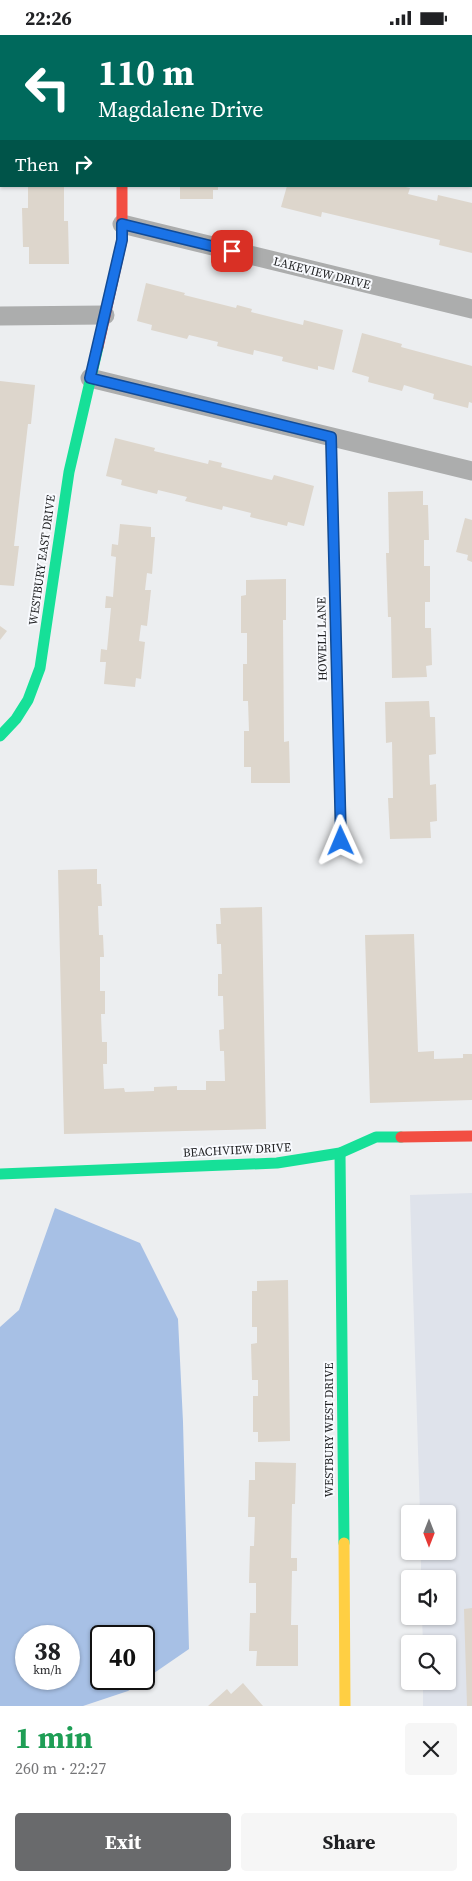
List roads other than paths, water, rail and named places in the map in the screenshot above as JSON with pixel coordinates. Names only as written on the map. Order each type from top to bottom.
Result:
[{"type":"street","points":[[0,316],[105,315],[122,240],[122,187]]},
{"type":"street","name":"LAKEVIEW DRIVE","points":[[122,224],[472,309]]},
{"type":"street","name":"WESTBURY EAST DRIVE","points":[[0,736],[16,719],[28,700],[40,668],[69,472],[105,315]]},
{"type":"street","points":[[90,378],[472,471]]},
{"type":"street","name":"HOWELL LANE","points":[[331,437],[341,841]]},
{"type":"street","name":"BEACHVIEW DRIVE","points":[[0,1174],[278,1163],[340,1153],[376,1137],[472,1135]]},
{"type":"street","name":"WESTBURY WEST DRIVE","points":[[340,1153],[345,1706]]},
{"type":"water","points":[[55,1208],[140,1243],[178,1319],[183,1422],[189,1649],[155,1672],[155,1625],[90,1625],[90,1690],[129,1690],[83,1706],[0,1706],[0,1327],[19,1310]]}]
